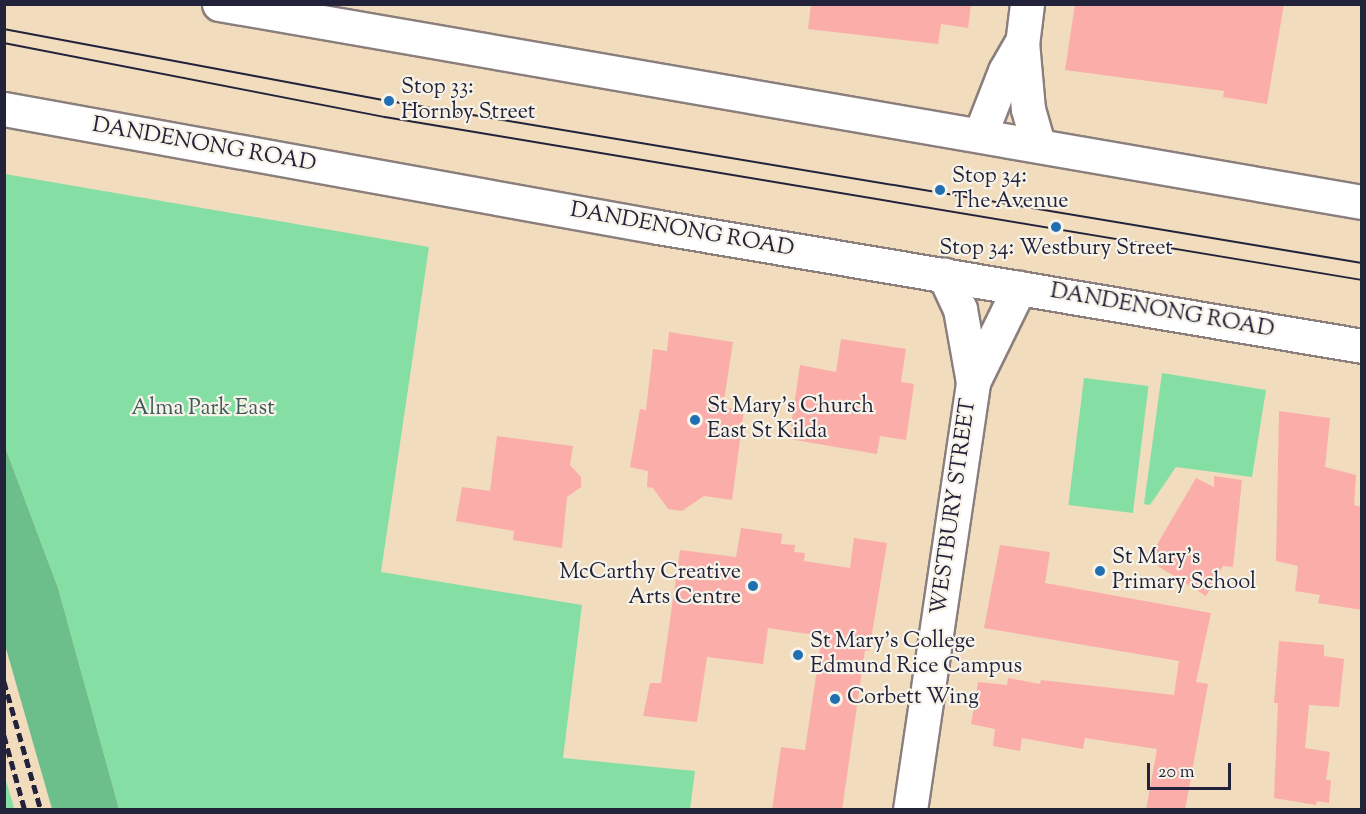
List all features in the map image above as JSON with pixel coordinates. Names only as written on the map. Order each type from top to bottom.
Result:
[{"type":"main road","points":[[219,4],[270,9],[1362,202]]},
{"type":"main road","points":[[1027,4],[1022,42],[1028,109],[1038,145]]},
{"type":"main road","points":[[980,135],[1005,71],[1022,42]]},
{"type":"main road","name":"DANDENONG ROAD","points":[[4,108],[261,157],[1362,346]]},
{"type":"main road","name":"WESTBURY STREET","points":[[944,275],[960,309],[973,382]]},
{"type":"main road","name":"WESTBURY STREET","points":[[910,810],[973,382],[1019,288]]},
{"type":"green space","name":"Alma Park East","points":[[5,174],[429,247],[381,572],[582,605],[563,758],[695,771],[690,809],[119,809],[58,588],[5,447]]},
{"type":"green space","points":[[1162,373],[1266,390],[1252,477],[1176,467],[1150,505],[1144,504]]},
{"type":"green space","points":[[1084,378],[1149,386],[1133,513],[1068,505]]},
{"type":"green space","points":[[5,447],[58,588],[119,809],[52,809],[5,645]]},
{"type":"green space","points":[[4,774],[13,804],[14,809],[5,809]]},
{"type":"building","points":[[811,4],[971,4],[968,28],[941,24],[938,44],[808,29]]},
{"type":"building","points":[[1075,4],[1284,4],[1267,104],[1223,97],[1224,91],[1065,70]]},
{"type":"building","name":"St Mary's Church East St Kilda","points":[[669,332],[733,342],[723,407],[744,410],[732,500],[704,496],[682,511],[668,509],[653,488],[647,487],[648,471],[630,467],[640,409],[646,410],[653,349],[667,351]]},
{"type":"building","points":[[841,339],[906,349],[901,382],[914,384],[906,440],[880,436],[877,454],[789,439],[800,365],[836,372]]},
{"type":"building","points":[[1279,411],[1330,418],[1325,467],[1356,475],[1354,505],[1362,507],[1362,610],[1318,603],[1320,595],[1295,591],[1298,566],[1276,561]]},
{"type":"building","points":[[497,436],[573,446],[570,465],[581,477],[581,487],[567,497],[562,548],[513,540],[514,531],[456,521],[462,487],[490,491]]},
{"type":"building","points":[[1214,476],[1242,480],[1233,567],[1223,566],[1206,596],[1148,560],[1196,478],[1214,487]]},
{"type":"building","points":[[741,528],[782,534],[781,544],[795,545],[794,552],[805,553],[804,561],[850,568],[854,538],[887,543],[869,651],[865,650],[842,810],[772,810],[781,747],[805,750],[822,636],[768,628],[763,664],[707,657],[697,722],[643,716],[650,683],[661,683],[680,550],[736,557]]},
{"type":"building","points":[[1000,545],[1050,552],[1045,583],[1211,613],[1196,682],[1208,684],[1185,810],[1146,810],[1157,749],[1085,738],[1083,749],[1022,738],[1020,751],[993,746],[995,729],[971,724],[978,682],[1007,685],[1008,678],[1040,684],[1041,680],[1174,695],[1179,661],[984,628]]},
{"type":"building","points":[[1279,641],[1324,645],[1324,656],[1344,659],[1339,707],[1309,705],[1305,748],[1330,752],[1326,780],[1331,780],[1329,803],[1317,801],[1316,805],[1274,798],[1278,703],[1274,703]]},
{"type":"tram line","points":[[4,29],[389,101],[1362,263]]},
{"type":"tram line","points":[[4,43],[385,117],[1362,280]]},
{"type":"railway","points":[[4,681],[41,810]]},
{"type":"railway","points":[[4,735],[25,810]]},
{"type":"place","name":"Stop 33: Hornby Street","points":[[389,101]]},
{"type":"place","name":"Stop 34: The Avenue","points":[[940,190]]},
{"type":"place","name":"Stop 34: Westbury Street","points":[[1056,227]]},
{"type":"place","name":"St Mary's Church East St Kilda","points":[[695,420]]},
{"type":"place","name":"St Mary's Primary School","points":[[1100,571]]},
{"type":"place","name":"McCarthy Creative Arts Centre","points":[[753,586]]},
{"type":"place","name":"St Mary's College Edmund Rice Campus","points":[[798,655]]},
{"type":"place","name":"Corbett Wing","points":[[835,699]]}]
